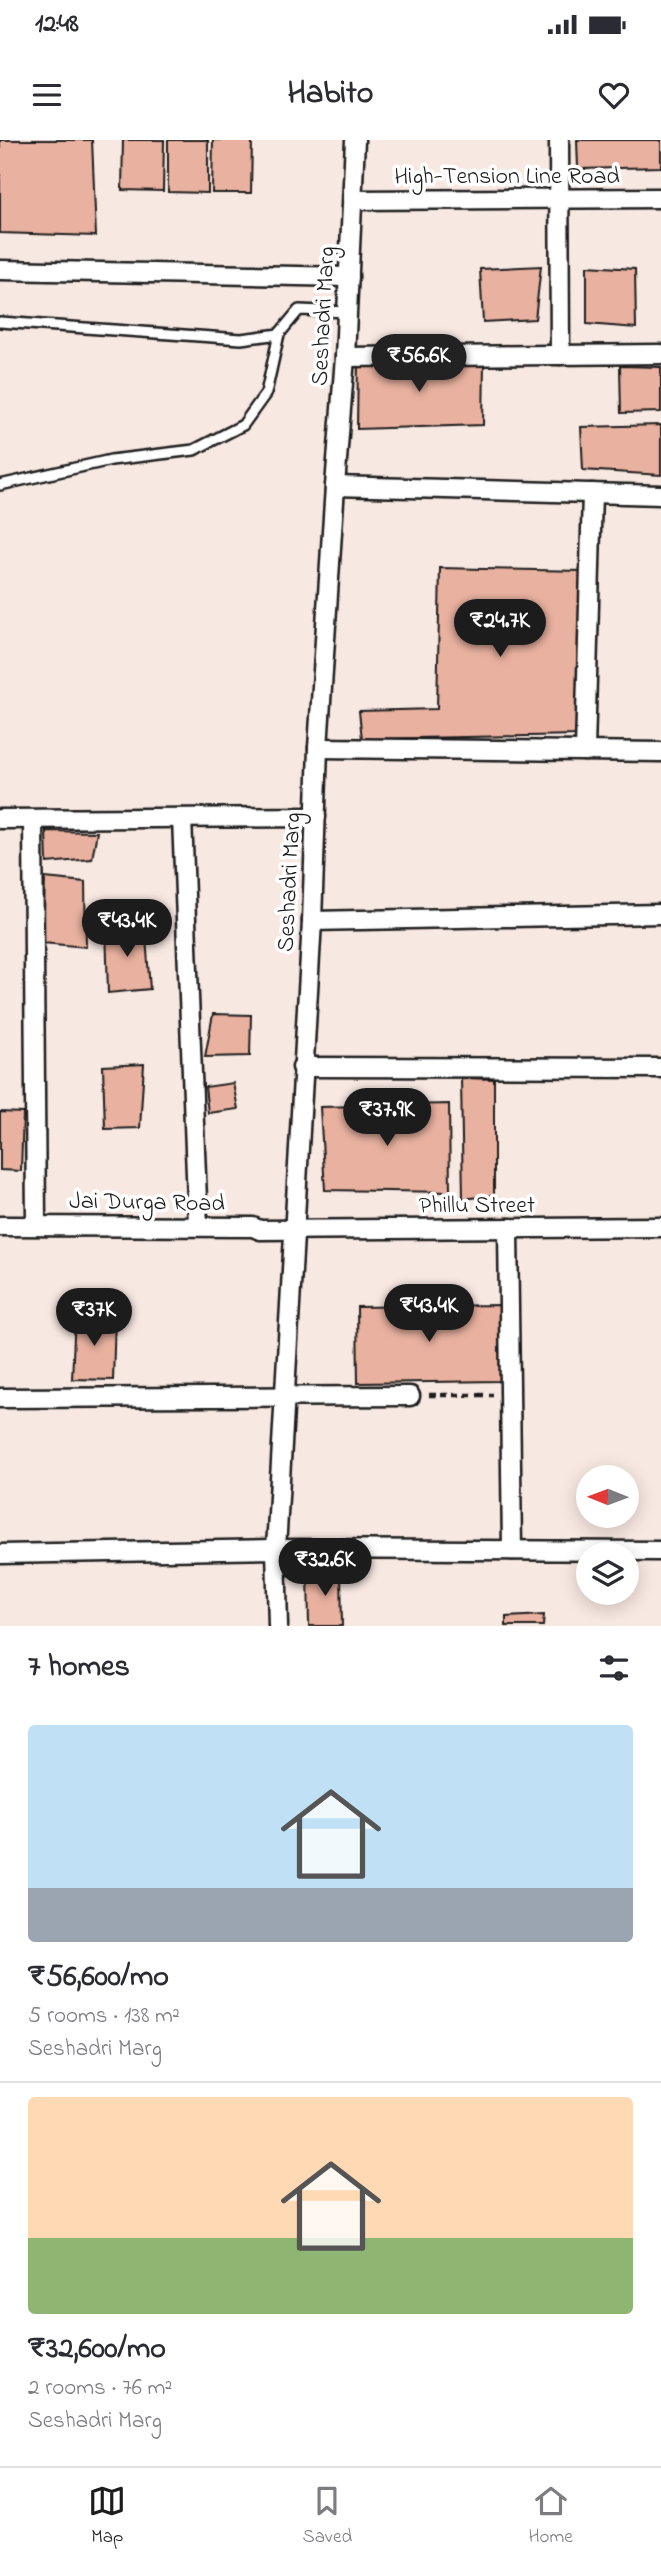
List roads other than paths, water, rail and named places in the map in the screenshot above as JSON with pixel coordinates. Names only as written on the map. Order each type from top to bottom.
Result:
[{"type":"street","name":"Seshadri Marg","points":[[278,1626],[276,1549],[312,921],[318,748],[348,312],[355,140]]},
{"type":"street","points":[[559,140],[560,355]]},
{"type":"street","name":"High-Tension Line Road","points":[[353,200],[661,198]]},
{"type":"street","points":[[0,270],[349,277]]},
{"type":"street","points":[[345,357],[661,354]]},
{"type":"street","points":[[335,486],[661,495]]},
{"type":"street","points":[[585,751],[592,493]]},
{"type":"street","points":[[318,748],[661,752]]},
{"type":"street","points":[[0,819],[316,817]]},
{"type":"street","points":[[182,818],[198,1226]]},
{"type":"street","points":[[33,820],[36,1225]]},
{"type":"street","points":[[312,921],[661,914]]},
{"type":"street","points":[[302,1067],[661,1068]]},
{"type":"street","name":"Jai Durga Road","points":[[0,1226],[198,1226],[294,1230]]},
{"type":"street","name":"Phillu Street","points":[[294,1230],[661,1227]]},
{"type":"street","points":[[508,1228],[512,1550]]},
{"type":"street","points":[[0,1398],[410,1396]]},
{"type":"street","points":[[0,1554],[276,1549],[661,1551]]},
{"type":"lane","points":[[0,485],[111,460],[194,450],[243,425],[266,393],[279,334],[299,310],[348,312]]},
{"type":"lane","points":[[0,322],[241,339],[279,334]]}]
